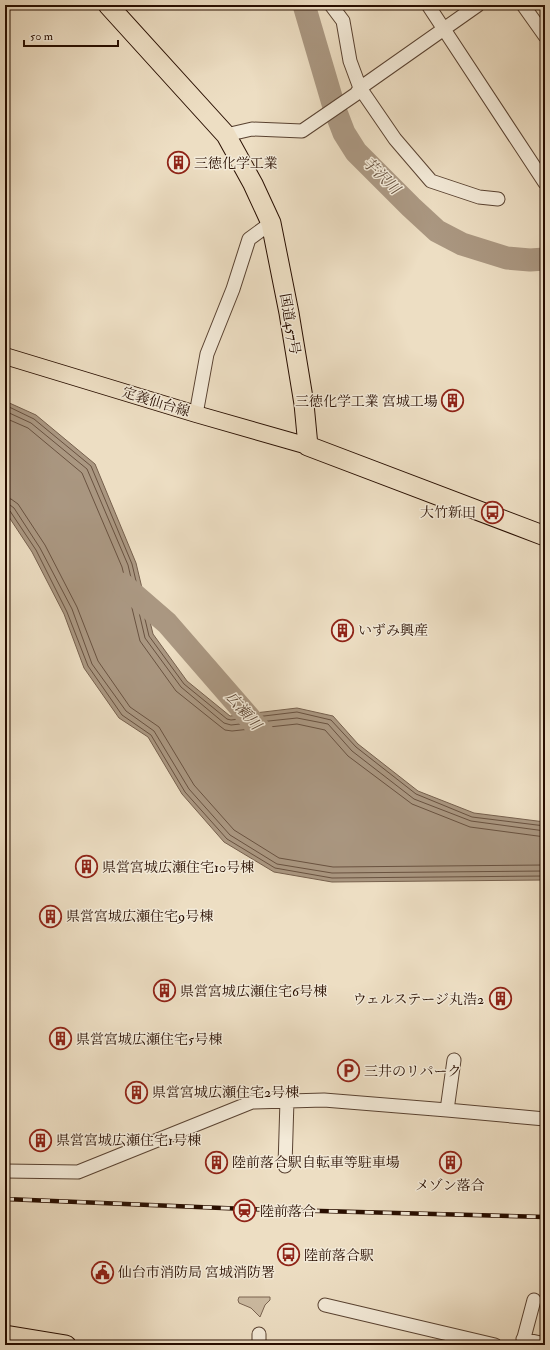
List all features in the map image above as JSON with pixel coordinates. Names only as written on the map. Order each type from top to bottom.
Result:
[{"type":"highway","name":"国道457号","points":[[108,5],[226,135],[253,184],[271,223],[289,313],[304,404],[308,446]]},
{"type":"highway","points":[[308,446],[545,536]]},
{"type":"highway","points":[[5,1335],[60,1344]]},
{"type":"main road","name":"定義仙台線","points":[[5,356],[196,414],[308,446]]},
{"type":"street","points":[[331,5],[343,21],[350,61],[358,91],[395,139],[431,181],[479,197],[498,199]]},
{"type":"street","points":[[428,5],[545,182]]},
{"type":"street","points":[[226,135],[252,129],[302,131],[478,5]]},
{"type":"street","points":[[524,5],[545,36]]},
{"type":"street","points":[[196,414],[207,354],[233,288],[249,239],[271,223]]},
{"type":"street","points":[[447,1110],[454,1060]]},
{"type":"street","points":[[285,1166],[287,1100]]},
{"type":"street","points":[[5,1171],[78,1172],[252,1102],[324,1100],[545,1119]]},
{"type":"street","points":[[534,1300],[522,1342],[545,1344]]},
{"type":"street","points":[[325,1305],[495,1345]]},
{"type":"shaded area","points":[[239,1297],[270,1297],[270,1300],[265,1305],[260,1317],[251,1308],[239,1303]]},
{"type":"water","points":[[5,401],[36,415],[95,464],[136,563],[153,634],[187,681],[230,716],[297,708],[333,716],[358,744],[418,791],[474,813],[545,822],[545,880],[332,882],[274,872],[224,842],[182,794],[148,737],[119,718],[84,668],[64,614],[32,552],[5,511]]},
{"type":"waterway","name":"芋沢川","points":[[304,5],[334,107],[344,133],[356,152],[437,231],[462,244],[507,258],[530,260],[545,259]]},
{"type":"waterway","name":"広瀬川","points":[[122,584],[167,623],[267,738]]},
{"type":"railway","points":[[5,1199],[246,1209],[545,1217]]},
{"type":"place","name":"三徳化学工業","points":[[179,163]]},
{"type":"place","name":"三徳化学工業 宮城工場","points":[[453,401]]},
{"type":"place","name":"大竹新田","points":[[492,512]]},
{"type":"place","name":"いずみ興産","points":[[342,630]]},
{"type":"place","name":"県営宮城広瀬住宅10号棟","points":[[86,867]]},
{"type":"place","name":"県営宮城広瀬住宅9号棟","points":[[50,916]]},
{"type":"place","name":"県営宮城広瀬住宅6号棟","points":[[164,991]]},
{"type":"place","name":"ウェルステージ丸浩2","points":[[500,999]]},
{"type":"place","name":"県営宮城広瀬住宅5号棟","points":[[60,1039]]},
{"type":"place","name":"三井のリパーク","points":[[349,1071]]},
{"type":"place","name":"県営宮城広瀬住宅2号棟","points":[[137,1092]]},
{"type":"place","name":"県営宮城広瀬住宅1号棟","points":[[41,1140]]},
{"type":"place","name":"陸前落合駅自転車等駐車場","points":[[217,1162]]},
{"type":"place","name":"メゾン落合","points":[[450,1163]]},
{"type":"place","name":"陸前落合","points":[[245,1211]]},
{"type":"place","name":"陸前落合駅","points":[[288,1255]]},
{"type":"place","name":"仙台市消防局 宮城消防署","points":[[102,1272]]}]
